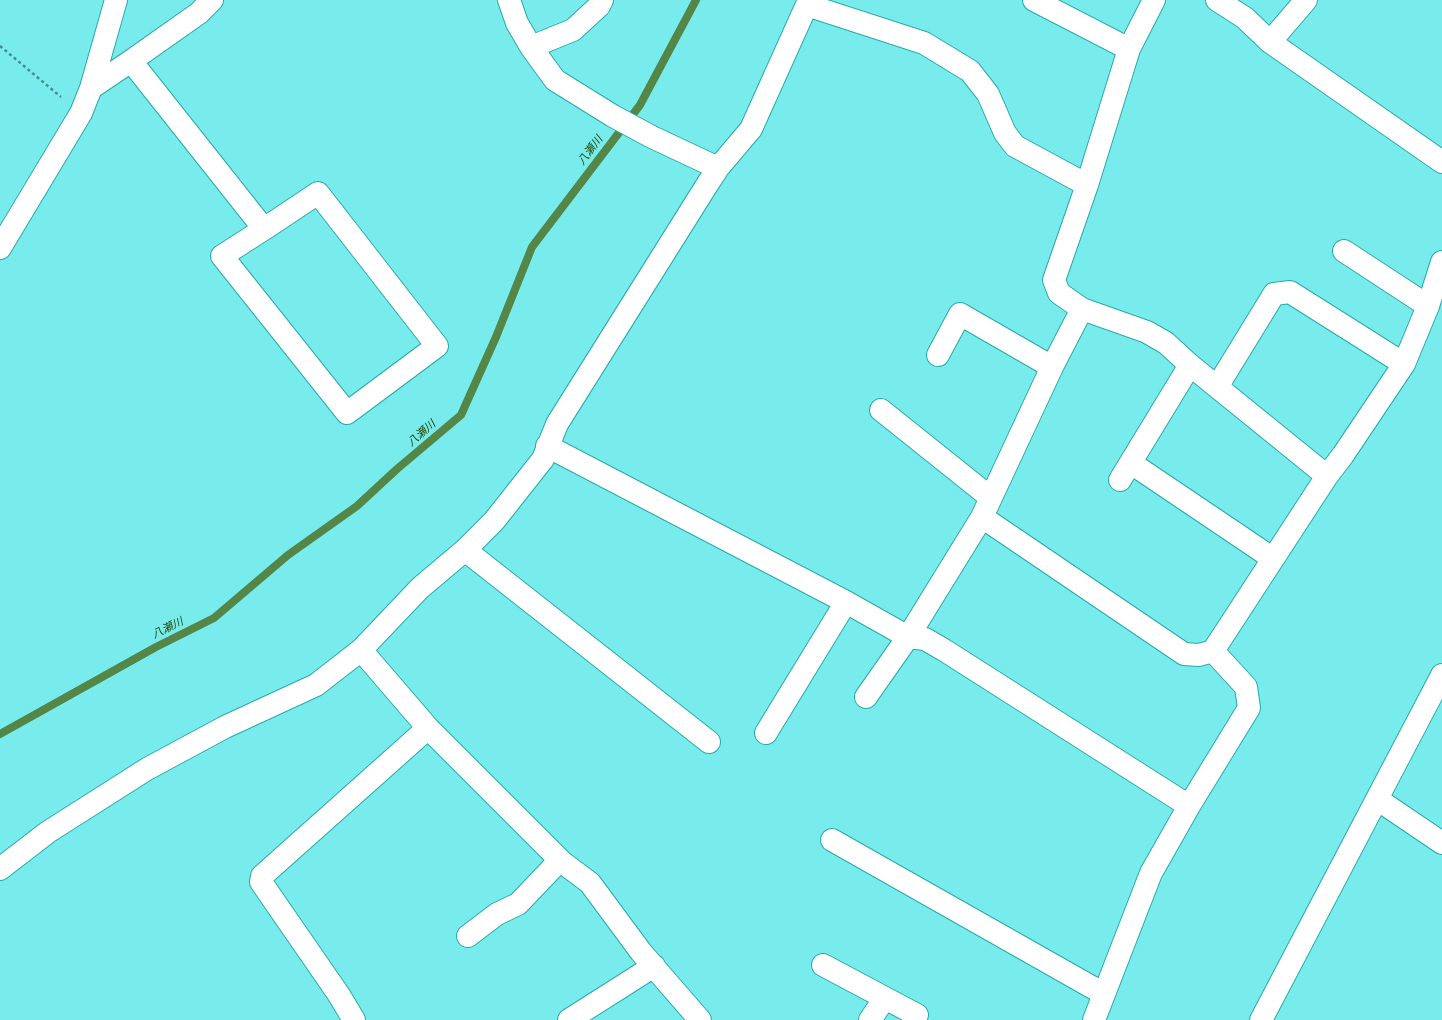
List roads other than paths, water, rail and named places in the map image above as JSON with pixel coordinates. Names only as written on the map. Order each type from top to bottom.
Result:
[{"type":"street","points":[[0,248],[81,113],[91,88],[116,0]]},
{"type":"street","points":[[91,88],[131,62],[199,13],[212,0]]},
{"type":"street","points":[[509,0],[517,23],[531,47],[555,80],[652,137],[718,168]]},
{"type":"street","points":[[531,47],[573,30],[599,6],[602,0]]},
{"type":"street","points":[[1034,0],[1129,50]]},
{"type":"street","points":[[1154,0],[1129,50],[1087,185],[1054,280],[1059,293],[1082,309],[1147,332],[1166,343],[1190,365],[1327,476]]},
{"type":"street","points":[[1217,0],[1245,18],[1270,42],[1442,162]]},
{"type":"street","points":[[1270,42],[1306,0]]},
{"type":"street","points":[[0,869],[48,832],[147,769],[225,727],[316,685],[361,650],[420,588],[465,550],[494,521],[543,459],[557,424],[718,168],[751,129],[808,2],[924,43],[970,71],[988,94],[1005,133],[1015,146],[1087,185]]},
{"type":"street","points":[[131,62],[264,229]]},
{"type":"street","points":[[318,193],[437,346],[348,413],[222,256],[264,229],[318,193]]},
{"type":"street","points":[[1344,251],[1428,306]]},
{"type":"street","points":[[982,517],[1184,654],[1199,655],[1213,651],[1272,558],[1404,364],[1428,306],[1441,268]]},
{"type":"street","points":[[1217,387],[1274,294],[1290,292],[1404,364]]},
{"type":"street","points":[[866,697],[908,637],[982,517],[1052,367],[1082,309]]},
{"type":"street","points":[[938,355],[960,314],[1052,367]]},
{"type":"street","points":[[1190,365],[1125,471],[1272,558]]},
{"type":"street","points":[[881,410],[991,498]]},
{"type":"street","points":[[547,446],[846,602],[908,637],[925,639],[1188,806]]},
{"type":"street","points":[[465,550],[709,742]]},
{"type":"street","points":[[766,733],[846,602]]},
{"type":"street","points":[[361,650],[428,728],[560,860],[590,883],[641,952],[700,1020]]},
{"type":"street","points":[[1094,1020],[1151,873],[1188,806],[1249,708],[1246,687],[1213,651]]},
{"type":"street","points":[[1261,1020],[1442,675]]},
{"type":"street","points":[[354,1020],[339,995],[261,882],[262,876],[428,728]]},
{"type":"street","points":[[1377,799],[1442,843]]},
{"type":"street","points":[[832,840],[1104,994]]},
{"type":"street","points":[[468,936],[497,914],[518,904],[560,860]]},
{"type":"street","points":[[823,965],[916,1015]]},
{"type":"street","points":[[569,1020],[654,966]]},
{"type":"street","points":[[870,1020],[885,998]]},
{"type":"waterway","name":"八瀬川","points":[[0,734],[156,647],[214,618],[288,555],[357,506],[397,469],[461,415],[496,337],[532,247],[640,105],[696,0]]}]
